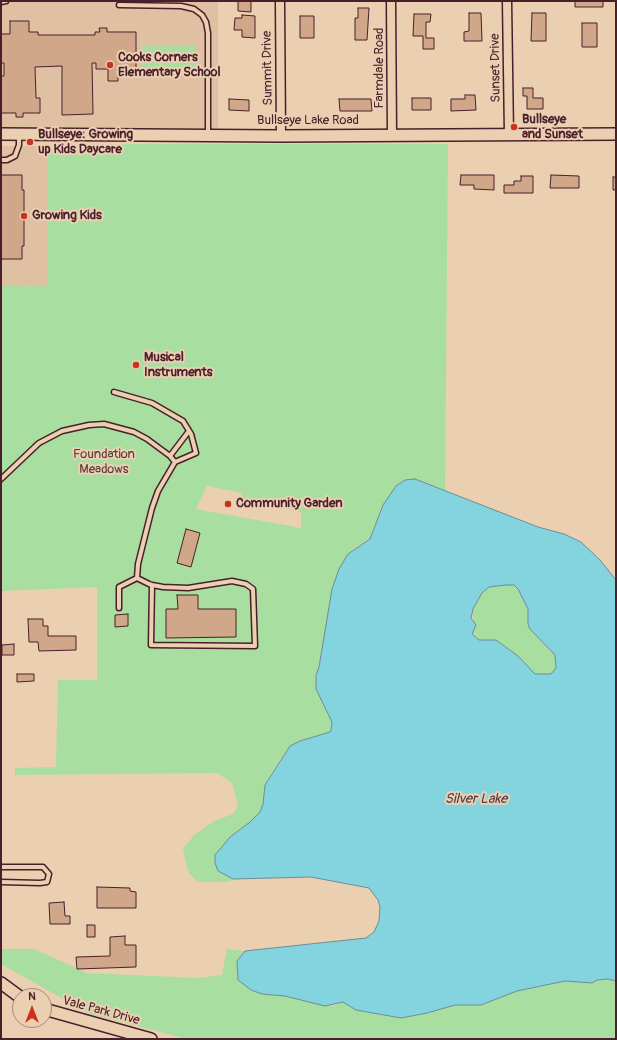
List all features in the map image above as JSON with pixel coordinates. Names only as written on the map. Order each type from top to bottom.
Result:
[{"type":"street","name":"Summit Drive","points":[[280,1],[281,136]]},
{"type":"street","name":"Farmdale Road","points":[[392,1],[392,135]]},
{"type":"street","name":"Sunset Drive","points":[[507,1],[508,135]]},
{"type":"street","name":"Bullseye Lake Road","points":[[1,134],[281,136],[616,134]]},
{"type":"street","points":[[1,983],[12,991]]},
{"type":"street","name":"Vale Park Drive","points":[[52,1011],[151,1039]]},
{"type":"lane","points":[[1,2],[6,1]]},
{"type":"lane","points":[[119,5],[181,6],[194,9],[202,15],[206,22],[208,33],[208,135]]},
{"type":"lane","points":[[1,160],[7,160],[15,156],[19,145],[19,134]]},
{"type":"lane","points":[[114,392],[139,398],[161,407],[183,421],[189,431],[196,453],[175,462],[158,491],[152,508],[138,564],[137,578]]},
{"type":"lane","points":[[1,479],[39,443],[50,436],[62,431],[89,425],[104,424],[134,432],[147,439],[170,456],[175,462]]},
{"type":"lane","points":[[170,456],[189,431]]},
{"type":"lane","points":[[137,578],[152,585],[188,588],[232,581],[246,584],[253,589],[254,646],[151,645],[152,585]]},
{"type":"lane","points":[[118,608],[119,587],[137,578]]},
{"type":"lane","points":[[1,867],[43,867],[49,874],[47,882],[1,882]]},
{"type":"shaded area","name":"Cooks Corners Elementary School","points":[[1,1],[218,1],[218,130],[1,128]]},
{"type":"shaded area","name":"Growing Kids","points":[[1,146],[47,146],[47,285],[1,286]]},
{"type":"green space","points":[[141,45],[195,45],[195,70],[141,70]]},
{"type":"green space","name":"Foundation Meadows","points":[[137,144],[448,144],[445,490],[415,479],[383,505],[370,539],[352,550],[316,675],[316,689],[332,722],[331,730],[330,732],[300,741],[290,746],[265,785],[263,804],[260,812],[250,822],[230,837],[233,879],[238,879],[226,882],[198,882],[188,872],[183,849],[194,835],[214,821],[233,814],[238,805],[232,783],[217,773],[15,775],[15,768],[56,767],[58,680],[97,680],[97,587],[1,591],[1,286],[47,285],[47,146]],"holes":[[[207,486],[242,493],[242,500],[301,512],[301,528],[196,509]]]},
{"type":"green space","points":[[514,585],[518,589],[528,609],[528,624],[530,629],[555,655],[556,668],[551,674],[535,674],[518,656],[489,640],[479,640],[472,634],[473,609],[482,593],[489,587]]},
{"type":"green space","points":[[1,949],[34,949],[87,973],[198,978],[222,975],[227,949],[245,951],[241,954],[237,971],[262,994],[285,996],[332,1006],[343,1002],[356,1010],[401,1018],[427,1013],[455,1005],[481,1005],[517,991],[565,981],[592,983],[597,980],[608,979],[616,981],[616,1039],[187,1039],[90,1014],[52,993],[52,988],[44,988],[1,964]]},
{"type":"water","name":"Silver Lake","points":[[415,479],[538,527],[564,534],[581,542],[600,560],[616,580],[616,981],[608,979],[597,980],[592,983],[565,981],[517,991],[481,1005],[455,1005],[427,1013],[401,1018],[356,1010],[343,1002],[325,1006],[285,996],[262,994],[251,990],[238,980],[237,961],[245,951],[366,938],[374,932],[379,921],[380,907],[378,900],[369,888],[311,877],[233,879],[218,871],[215,863],[215,855],[230,837],[250,822],[260,812],[263,804],[265,785],[290,746],[300,741],[330,732],[332,722],[316,689],[316,675],[319,667],[332,589],[339,569],[348,554],[370,539],[383,505],[396,486],[405,480]],"holes":[[[514,585],[518,589],[528,609],[528,624],[530,629],[555,655],[556,668],[551,674],[535,674],[518,656],[496,640],[479,640],[472,634],[476,625],[471,618],[473,609],[482,593],[489,587]]]},
{"type":"building","points":[[238,1],[251,1],[251,12],[238,11]]},
{"type":"building","points":[[575,1],[603,1],[603,7],[575,7]]},
{"type":"building","points":[[358,8],[369,8],[367,40],[355,40],[355,18],[358,18]]},
{"type":"building","points":[[469,13],[481,13],[482,41],[464,41],[464,32],[469,31]]},
{"type":"building","points":[[532,13],[546,13],[546,41],[531,41]]},
{"type":"building","points":[[414,14],[431,14],[430,22],[426,22],[426,38],[434,38],[434,49],[423,49],[423,36],[413,36]]},
{"type":"building","points":[[242,15],[255,16],[255,38],[242,37],[242,30],[234,30],[235,18],[242,18]]},
{"type":"building","points":[[300,16],[314,16],[314,38],[300,38]]},
{"type":"building","name":"Cooks Corners Elementary School","points":[[10,21],[29,21],[29,32],[38,32],[38,35],[95,35],[95,32],[100,32],[99,28],[107,28],[107,32],[136,32],[136,69],[118,69],[118,81],[108,81],[108,69],[96,69],[96,63],[92,63],[93,114],[62,115],[62,66],[35,67],[36,98],[40,98],[40,113],[23,113],[23,117],[16,117],[16,113],[1,113],[1,76],[4,76],[4,63],[1,63],[1,34],[10,34]]},
{"type":"building","points":[[582,23],[597,23],[597,47],[582,47]]},
{"type":"building","points":[[523,88],[533,88],[533,98],[543,98],[543,109],[527,109],[527,96],[523,96]]},
{"type":"building","points":[[465,95],[475,95],[476,110],[451,111],[451,99],[465,99]]},
{"type":"building","points":[[412,98],[431,98],[431,110],[412,110]]},
{"type":"building","points":[[229,99],[249,100],[249,111],[229,110]]},
{"type":"building","points":[[339,99],[371,99],[372,111],[340,111]]},
{"type":"building","name":"Growing Kids","points":[[1,175],[22,175],[22,190],[24,190],[24,246],[22,246],[22,259],[1,259]]},
{"type":"building","points":[[461,175],[494,175],[494,190],[474,189],[474,185],[460,185]]},
{"type":"building","points":[[551,175],[579,176],[579,188],[550,188]]},
{"type":"building","points":[[521,176],[533,176],[533,193],[504,193],[504,185],[514,185],[514,181],[521,181]]},
{"type":"building","points":[[613,177],[616,177],[616,190],[613,190]]},
{"type":"building","points":[[186,529],[200,533],[191,567],[177,563]]},
{"type":"building","points":[[177,595],[198,595],[198,609],[236,609],[236,637],[166,638],[166,609],[178,609]]},
{"type":"building","points":[[128,614],[128,626],[115,627],[115,615]]},
{"type":"building","points":[[28,619],[43,619],[43,626],[48,626],[48,636],[76,636],[76,650],[39,651],[38,642],[29,642]]},
{"type":"building","points":[[14,644],[14,655],[2,655],[2,645]]},
{"type":"building","points":[[17,674],[34,674],[34,681],[17,682]]},
{"type":"building","points":[[97,887],[130,888],[130,891],[136,892],[136,908],[97,908]]},
{"type":"building","points":[[64,902],[65,916],[70,916],[70,924],[50,924],[49,903]]},
{"type":"building","points":[[87,925],[95,925],[95,937],[87,937]]},
{"type":"building","points":[[125,936],[125,945],[136,945],[136,967],[77,969],[76,957],[110,956],[110,937]]},
{"type":"place","name":"Cooks Corners Elementary School","points":[[110,65]]},
{"type":"place","name":"Bullseye and Sunset","points":[[514,127]]},
{"type":"place","name":"Bullseye: Growing up Kids Daycare","points":[[30,142]]},
{"type":"place","name":"Growing Kids","points":[[24,216]]},
{"type":"place","name":"Musical Instruments","points":[[136,365]]},
{"type":"place","name":"Community Garden","points":[[228,504]]}]
